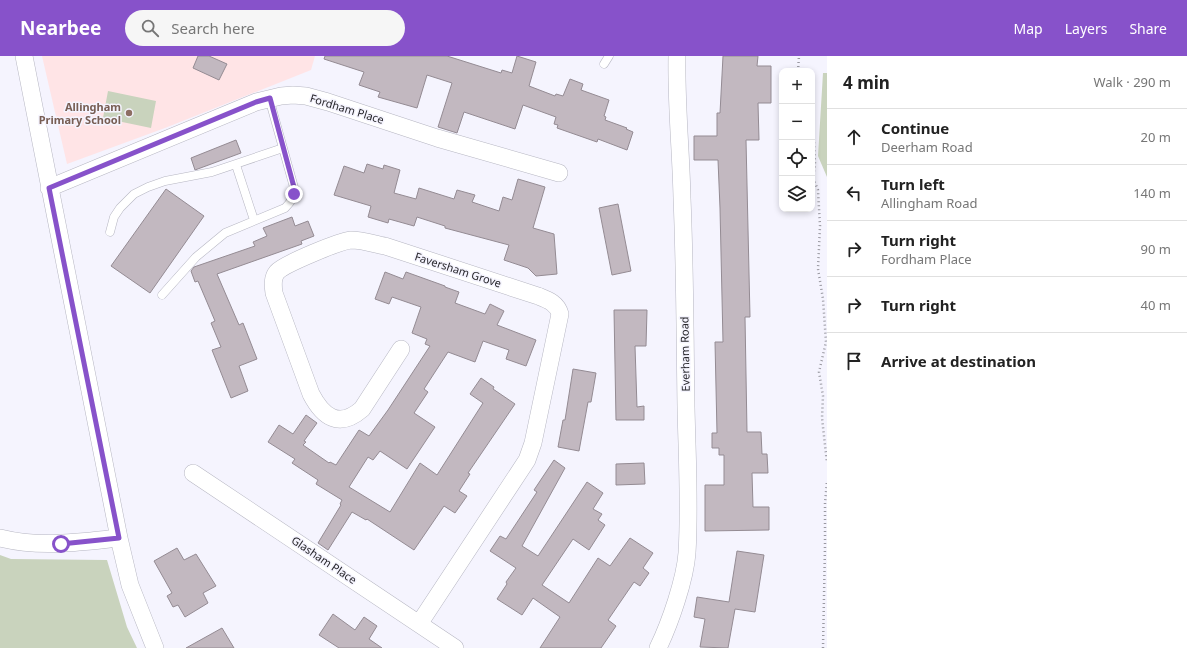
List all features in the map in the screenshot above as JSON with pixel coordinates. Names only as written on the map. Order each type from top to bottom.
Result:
[{"type":"street","points":[[24,56],[119,538],[130,585],[155,648]]},
{"type":"street","name":"Everham Road","points":[[658,648],[670,619],[680,587],[687,554],[688,518],[685,304],[682,197],[676,93],[676,56]]},
{"type":"street","name":"Fordham Place","points":[[49,188],[256,102],[270,98],[293,95],[306,96],[335,104],[437,138],[559,173]]},
{"type":"street","name":"Faversham Grove","points":[[401,349],[362,409],[353,417],[343,420],[328,416],[318,406],[311,394],[274,293],[273,283],[277,272],[290,264],[350,240],[363,241],[385,246],[538,296],[554,304],[560,314],[533,443],[527,460],[419,624]]},
{"type":"street","name":"Glasham Place","points":[[193,473],[455,648]]},
{"type":"street","points":[[0,538],[19,542],[61,544],[119,538]]},
{"type":"lane","points":[[604,64],[609,56]]},
{"type":"lane","points":[[162,296],[196,257],[225,233],[285,208],[293,198],[295,191],[270,98]]},
{"type":"lane","points":[[110,232],[114,217],[120,208],[134,194],[165,181],[212,172],[283,148]]},
{"type":"lane","points":[[236,165],[254,220]]},
{"type":"path","points":[[798,68],[799,56]]},
{"type":"path","points":[[813,140],[815,164],[813,178],[818,190],[820,226],[818,269],[823,299],[826,334],[826,342],[819,372],[823,396],[822,418],[827,463]]},
{"type":"path","points":[[823,648],[825,503],[827,481]]},
{"type":"shaded area","name":"Allingham Primary School","points":[[42,56],[315,56],[311,70],[165,128],[67,164]]},
{"type":"green space","points":[[823,73],[827,73],[827,177],[818,156]]},
{"type":"green space","points":[[108,91],[156,101],[151,128],[103,118]]},
{"type":"green space","points":[[0,555],[11,559],[107,560],[127,627],[137,648],[0,648]]},
{"type":"building","points":[[198,56],[209,56],[227,64],[219,80],[193,68]]},
{"type":"building","points":[[325,56],[447,56],[501,73],[502,70],[512,73],[517,56],[536,62],[529,86],[555,96],[556,94],[563,96],[570,79],[583,84],[581,90],[609,100],[604,116],[606,117],[605,120],[627,128],[626,129],[633,132],[627,150],[598,139],[597,142],[557,128],[558,125],[554,124],[556,117],[523,105],[515,129],[464,112],[457,133],[438,127],[452,83],[427,75],[417,108],[378,97],[380,92],[359,85],[364,72],[324,59]]},
{"type":"building","points":[[723,56],[758,56],[757,66],[771,66],[771,103],[758,103],[759,140],[746,140],[750,317],[745,317],[747,432],[761,432],[762,454],[767,454],[768,473],[752,473],[753,507],[769,507],[769,530],[705,531],[705,485],[724,485],[724,455],[719,455],[719,448],[712,448],[712,433],[717,433],[715,342],[723,342],[720,208],[718,160],[694,160],[694,136],[717,136],[717,113],[720,113]]},
{"type":"building","points":[[236,140],[241,153],[195,170],[191,158]]},
{"type":"building","points":[[367,164],[383,169],[384,165],[400,170],[394,193],[416,199],[419,188],[454,199],[457,190],[475,195],[472,202],[499,211],[503,197],[512,200],[518,179],[545,187],[533,228],[554,234],[557,274],[536,276],[528,268],[504,260],[509,245],[445,228],[445,226],[417,217],[414,226],[389,219],[388,223],[368,217],[371,206],[334,195],[344,166],[364,173]]},
{"type":"building","points":[[166,189],[204,216],[150,293],[111,266]]},
{"type":"building","points":[[618,204],[631,271],[612,275],[599,208]]},
{"type":"building","points":[[292,217],[295,226],[308,221],[314,236],[301,241],[302,244],[217,274],[239,325],[243,323],[257,359],[239,366],[248,391],[231,398],[212,350],[221,347],[211,323],[215,321],[198,281],[195,282],[191,271],[194,267],[255,246],[253,242],[267,236],[263,228]]},
{"type":"building","points":[[385,272],[403,279],[406,272],[445,286],[459,292],[455,303],[485,314],[490,304],[504,311],[497,325],[536,340],[526,366],[506,359],[509,350],[483,341],[475,362],[448,352],[424,389],[428,392],[414,413],[435,427],[407,469],[380,451],[373,460],[368,457],[349,487],[390,512],[420,463],[437,475],[483,403],[470,394],[481,378],[494,387],[493,389],[515,404],[468,473],[470,474],[459,491],[467,496],[455,513],[444,506],[414,550],[367,519],[366,520],[352,512],[328,550],[318,543],[341,505],[342,500],[316,484],[318,480],[292,463],[295,459],[268,442],[279,425],[293,434],[306,415],[317,423],[304,441],[306,442],[303,445],[329,463],[330,462],[336,465],[359,430],[369,436],[388,410],[430,346],[425,344],[427,339],[412,333],[421,307],[392,297],[389,304],[375,299]]},
{"type":"building","points":[[614,310],[647,310],[646,346],[635,346],[637,407],[644,406],[644,420],[616,420]]},
{"type":"building","points":[[573,369],[596,373],[591,402],[588,402],[579,451],[558,447],[563,420],[565,420]]},
{"type":"building","points":[[554,460],[565,468],[522,546],[538,556],[587,482],[603,493],[593,509],[602,514],[598,520],[605,525],[589,550],[573,539],[542,585],[569,603],[598,558],[610,566],[630,538],[653,553],[643,568],[649,573],[640,586],[634,582],[608,620],[616,626],[601,648],[540,648],[560,617],[533,598],[522,615],[497,599],[507,584],[506,582],[516,568],[490,551],[500,536],[506,539],[537,492],[534,490]]},
{"type":"building","points":[[644,463],[645,484],[616,485],[616,464]]},
{"type":"building","points":[[177,548],[184,560],[196,554],[216,586],[203,593],[208,603],[185,617],[178,605],[173,607],[167,596],[172,593],[154,561]]},
{"type":"building","points":[[737,551],[764,555],[755,612],[735,609],[728,648],[700,647],[705,619],[694,617],[697,597],[729,602]]},
{"type":"building","points":[[333,614],[355,630],[364,617],[377,626],[369,639],[382,648],[339,648],[319,635]]},
{"type":"building","points":[[222,628],[234,648],[186,648]]},
{"type":"place","name":"Allingham Primary School","points":[[129,113]]},
{"type":"route","points":[[61,544],[119,538],[49,188],[256,102],[270,98],[295,191],[294,194]]}]
